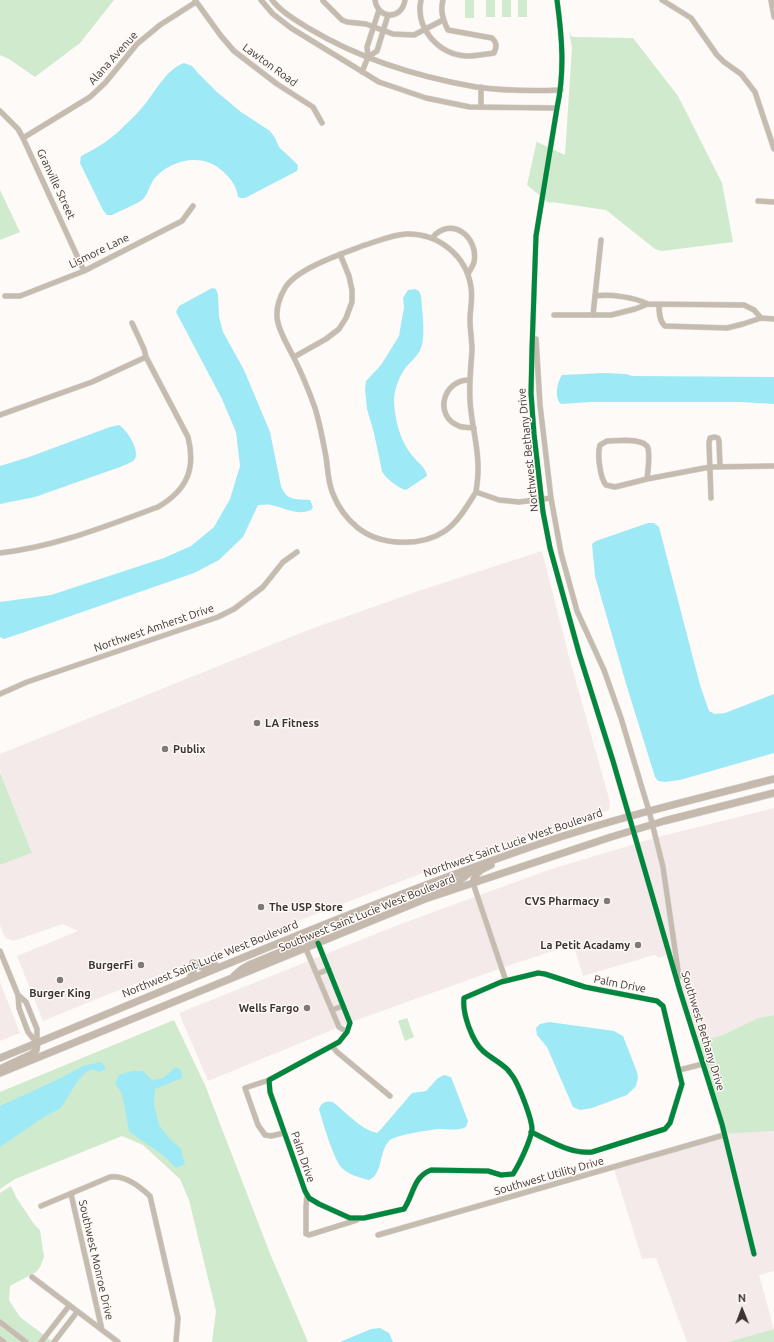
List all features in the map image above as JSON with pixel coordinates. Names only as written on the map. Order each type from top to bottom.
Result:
[{"type":"main road","name":"Northwest Saint Lucie West Boulevard","points":[[0,1058],[260,951],[473,867],[540,844],[649,811],[774,779]]},
{"type":"main road","name":"Southwest Saint Lucie West Boulevard","points":[[0,1073],[425,899],[633,830],[774,793]]},
{"type":"main road","points":[[473,883],[474,878],[478,873],[513,854]]},
{"type":"main road","points":[[398,910],[414,900],[457,882],[467,875],[473,867]]},
{"type":"main road","points":[[306,949],[314,934],[348,916]]},
{"type":"main road","points":[[232,979],[242,969],[249,965],[300,943],[308,932]]},
{"type":"main road","points":[[189,980],[193,972],[193,963],[205,968],[247,952],[260,951]]},
{"type":"main road","points":[[0,1069],[32,1054],[36,1050],[37,1043]]},
{"type":"street","points":[[261,0],[273,14],[291,28],[379,82],[426,98],[470,107],[557,108]]},
{"type":"street","points":[[272,0],[296,20],[320,35],[391,66],[435,79],[481,87],[522,91],[561,90]]},
{"type":"street","points":[[375,0],[379,10],[388,15],[396,14],[400,11],[404,6],[405,0]]},
{"type":"street","points":[[422,0],[420,16],[424,29],[435,43],[450,52],[465,56],[494,53],[497,48],[496,42],[492,38],[448,30],[443,20],[441,6],[443,0]]},
{"type":"street","name":"Northwest Bethany Drive","points":[[556,0],[563,63],[561,90],[536,236],[531,393],[541,499],[550,548],[567,611],[629,817]]},
{"type":"street","points":[[662,0],[691,18],[717,55],[741,74],[755,92],[774,149]]},
{"type":"street","points":[[771,0],[774,17]]},
{"type":"street","name":"Lawton Road","points":[[195,1],[234,51],[277,84],[313,107],[322,123]]},
{"type":"street","name":"Alana Avenue","points":[[24,138],[90,97],[105,83],[137,44],[160,25],[195,1]]},
{"type":"street","points":[[323,1],[344,21],[374,26],[393,34],[414,34],[443,20]]},
{"type":"street","points":[[362,72],[368,57],[367,47],[379,10]]},
{"type":"street","points":[[368,57],[377,50],[388,15]]},
{"type":"street","points":[[481,87],[481,107]]},
{"type":"street","name":"Granville Street","points":[[0,111],[18,129],[24,138],[84,271]]},
{"type":"street","points":[[758,202],[774,202]]},
{"type":"street","name":"Lismore Lane","points":[[5,296],[20,296],[84,271],[182,221],[193,206]]},
{"type":"street","points":[[432,238],[437,231],[447,228],[456,229],[465,234],[470,239],[474,248],[473,264],[468,274]]},
{"type":"street","points":[[404,234],[419,235],[432,238],[444,244],[459,258],[468,274],[472,299],[470,320],[472,348],[470,401],[478,472],[476,492],[462,514],[446,530],[431,538],[417,542],[384,540],[369,535],[358,528],[346,516],[333,494],[329,481],[320,426],[306,384],[294,357],[281,334],[278,324],[277,310],[282,294],[288,283],[302,271],[340,254],[404,234]]},
{"type":"street","points":[[593,315],[601,240]]},
{"type":"street","points":[[294,357],[326,339],[339,329],[346,318],[352,302],[352,290],[349,276],[340,254]]},
{"type":"street","points":[[595,296],[601,295],[617,297],[648,304],[744,305],[754,310],[761,318]]},
{"type":"street","points":[[554,315],[611,315],[636,309],[648,304]]},
{"type":"street","points":[[659,304],[662,324],[665,326],[727,328],[761,318],[774,319]]},
{"type":"street","name":"Northwest Bethany Drive","points":[[534,308],[540,405],[551,498],[561,553],[577,611],[604,670],[621,718],[649,811]]},
{"type":"street","points":[[0,553],[68,539],[158,507],[170,500],[186,482],[191,465],[191,450],[188,437],[146,357],[132,323]]},
{"type":"street","points":[[0,415],[92,382],[146,357]]},
{"type":"street","points":[[470,380],[461,381],[452,385],[447,393],[444,406],[446,415],[452,422],[460,427],[474,428]]},
{"type":"street","points":[[711,498],[710,438],[715,437],[720,441],[720,466]]},
{"type":"street","points":[[647,479],[648,448],[645,444],[637,440],[607,442],[600,445],[599,462],[602,480],[606,485],[615,487],[647,479],[710,467],[774,466]]},
{"type":"street","points":[[476,492],[499,500],[519,502],[551,498]]},
{"type":"street","name":"Northwest Amherst Drive","points":[[1,691],[218,617],[234,609],[263,587],[283,562],[297,552]]},
{"type":"street","name":"Southwest Bethany Drive","points":[[649,811],[663,867],[675,956],[684,1001]]},
{"type":"street","name":"Southwest Bethany Drive","points":[[629,817],[724,1135],[754,1254]]},
{"type":"street","points":[[473,883],[506,981]]},
{"type":"street","points":[[306,949],[339,1027],[347,1032],[350,1023],[318,943]]},
{"type":"street","points":[[0,951],[18,995],[19,1008],[28,1032],[37,1043]]},
{"type":"street","points":[[317,974],[329,969]]},
{"type":"street","name":"Palm Drive","points":[[307,1194],[306,1234],[309,1235],[361,1218],[404,1209],[409,1201],[414,1185],[423,1173],[431,1170],[488,1171],[501,1175],[513,1174],[518,1166],[531,1132],[531,1121],[515,1079],[506,1069],[482,1050],[475,1042],[463,1005],[464,998],[506,981],[538,973],[546,974],[585,987],[657,1001],[663,1006],[682,1084],[670,1123],[665,1129],[592,1152],[582,1153],[571,1150],[531,1132]]},
{"type":"street","points":[[18,995],[26,1002],[37,1029],[37,1043]]},
{"type":"street","points":[[332,1010],[343,1006]]},
{"type":"street","name":"Palm Drive","points":[[284,1133],[271,1136],[265,1135],[258,1125],[245,1088],[269,1080],[332,1046],[339,1042],[347,1032]]},
{"type":"street","points":[[332,1046],[337,1052],[390,1096]]},
{"type":"street","points":[[679,1070],[703,1064]]},
{"type":"street","name":"Palm Drive","points":[[269,1080],[270,1092],[309,1198],[350,1218],[361,1218]]},
{"type":"street","name":"Southwest Utility Drive","points":[[378,1235],[724,1135]]},
{"type":"street","points":[[41,1206],[110,1177],[117,1176],[141,1188],[150,1196],[178,1318],[176,1342]]},
{"type":"street","name":"Southwest Monroe Drive","points":[[71,1194],[102,1330]]},
{"type":"street","points":[[32,1278],[118,1342]]},
{"type":"street","points":[[41,1342],[69,1306]]},
{"type":"street","points":[[54,1342],[77,1312]]},
{"type":"street","points":[[0,1322],[26,1342]]},
{"type":"street","points":[[0,1339],[4,1342]]},
{"type":"shaded area","points":[[542,551],[568,653],[610,802],[609,810],[451,862],[43,1021],[17,956],[78,931],[63,924],[13,941],[6,938],[3,933],[0,925],[0,865],[32,853],[0,770],[0,754],[308,630],[421,590]]},
{"type":"shaded area","points":[[774,808],[774,1015],[758,1018],[723,1035],[697,1042],[673,953],[658,958],[654,955],[583,976],[574,947],[572,945],[513,964],[354,1021],[208,1081],[179,1013],[398,925],[548,870],[658,837]]},
{"type":"shaded area","points":[[0,982],[20,1033],[0,1041]]},
{"type":"shaded area","points":[[774,1131],[774,1271],[759,1275],[774,1329],[728,1342],[687,1342],[656,1258],[642,1259],[614,1169],[717,1134]]},
{"type":"green space","points":[[0,0],[114,0],[80,43],[35,77],[9,59],[0,55]]},
{"type":"green space","points":[[465,0],[474,0],[474,18],[465,18]]},
{"type":"green space","points":[[486,0],[495,0],[495,17],[486,17]]},
{"type":"green space","points":[[502,0],[511,0],[511,17],[502,17]]},
{"type":"green space","points":[[518,0],[527,0],[527,17],[518,17]]},
{"type":"green space","points":[[569,31],[573,37],[633,38],[678,96],[722,183],[733,242],[662,251],[655,249],[606,210],[552,202],[549,203],[527,185],[537,140],[537,142],[565,155],[572,48]]},
{"type":"green space","points":[[0,190],[20,232],[0,240]]},
{"type":"green space","points":[[0,773],[32,853],[0,865]]},
{"type":"green space","points":[[774,1015],[774,1131],[721,1134],[697,1042],[723,1035],[758,1018]]},
{"type":"green space","points":[[407,1018],[414,1037],[405,1041],[398,1021]]},
{"type":"green space","points":[[174,1020],[205,1085],[271,1256],[308,1342],[212,1342],[216,1311],[189,1200],[180,1179],[143,1145],[122,1136],[15,1179],[0,1189],[0,1092]]},
{"type":"green space","points":[[11,1186],[16,1197],[34,1224],[40,1230],[44,1257],[36,1272],[10,1286],[9,1300],[20,1317],[53,1342],[0,1342],[0,1193]]},
{"type":"green space","points":[[774,1329],[774,1342],[728,1342]]},
{"type":"water","points":[[184,63],[192,66],[217,92],[241,112],[270,131],[279,147],[297,164],[297,171],[245,198],[241,198],[238,197],[232,182],[220,169],[212,164],[195,160],[177,163],[168,167],[154,179],[146,196],[142,200],[112,215],[107,215],[103,210],[80,163],[81,156],[104,143],[119,131],[146,103],[167,75],[172,70]]},
{"type":"water","points":[[212,288],[216,289],[218,295],[219,317],[223,332],[244,370],[270,432],[283,491],[292,498],[310,500],[313,507],[311,510],[306,512],[296,512],[276,506],[258,505],[243,537],[219,560],[194,573],[4,639],[0,637],[0,602],[51,595],[164,558],[191,546],[214,527],[230,499],[240,466],[236,432],[222,399],[176,312],[179,306]]},
{"type":"water","points":[[415,289],[419,291],[421,296],[423,323],[422,343],[418,354],[406,367],[400,377],[394,402],[397,423],[401,436],[411,454],[425,470],[427,476],[406,490],[392,482],[382,471],[367,409],[365,389],[366,381],[381,365],[399,336],[404,307],[403,298],[408,290]]},
{"type":"water","points":[[605,373],[626,374],[632,376],[774,377],[774,404],[741,402],[590,402],[561,404],[559,401],[557,390],[562,375]]},
{"type":"water","points":[[119,425],[132,440],[136,451],[135,459],[132,462],[35,497],[0,504],[0,466]]},
{"type":"water","points":[[648,523],[654,523],[659,527],[700,685],[709,711],[715,714],[725,713],[774,694],[774,753],[680,780],[665,782],[658,781],[655,777],[595,576],[592,544],[596,541]]},
{"type":"water","points":[[549,1022],[614,1031],[623,1036],[637,1072],[638,1078],[636,1086],[627,1095],[592,1108],[580,1110],[573,1107],[547,1047],[537,1035],[536,1028],[540,1024]]},
{"type":"water","points":[[101,1062],[106,1068],[99,1072],[92,1069],[86,1072],[78,1080],[61,1108],[44,1117],[0,1147],[0,1106],[59,1079],[83,1066]]},
{"type":"water","points":[[176,1067],[181,1070],[182,1078],[155,1089],[154,1104],[159,1125],[170,1139],[181,1149],[185,1164],[176,1168],[163,1155],[129,1131],[121,1092],[115,1083],[119,1075],[132,1071],[143,1071],[152,1080],[163,1078]]},
{"type":"water","points":[[444,1075],[451,1077],[468,1121],[466,1127],[456,1129],[438,1129],[393,1138],[386,1145],[377,1172],[374,1177],[369,1180],[350,1174],[341,1167],[332,1148],[319,1109],[322,1104],[325,1102],[330,1102],[337,1105],[362,1127],[377,1133],[412,1093],[426,1091],[438,1078]]},
{"type":"water","points":[[380,1328],[389,1333],[393,1342],[340,1342],[371,1329]]},
{"type":"cycle path","points":[[557,0],[562,54],[561,81],[536,236],[532,349],[531,393],[543,512],[550,548],[579,653],[613,761],[680,991],[722,1124],[754,1254]]},
{"type":"cycle path","points":[[318,943],[350,1023],[347,1032],[339,1042],[269,1080],[270,1092],[305,1191],[309,1198],[350,1218],[364,1218],[404,1209],[417,1181],[425,1173],[431,1170],[488,1171],[501,1175],[513,1174],[531,1134],[532,1129],[530,1118],[523,1097],[508,1070],[483,1051],[475,1041],[466,1019],[464,998],[501,982],[538,973],[585,987],[657,1001],[663,1006],[682,1084],[670,1123],[665,1129],[592,1152],[568,1149],[553,1143],[538,1136],[531,1132]]},
{"type":"place","name":"LA Fitness","points":[[257,723]]},
{"type":"place","name":"Publix","points":[[165,749]]},
{"type":"place","name":"CVS Pharmacy","points":[[607,901]]},
{"type":"place","name":"The USP Store","points":[[261,907]]},
{"type":"place","name":"La Petit Acadamy","points":[[638,945]]},
{"type":"place","name":"BurgerFi","points":[[141,965]]},
{"type":"place","name":"Burger King","points":[[60,980]]},
{"type":"place","name":"Wells Fargo","points":[[307,1008]]}]
